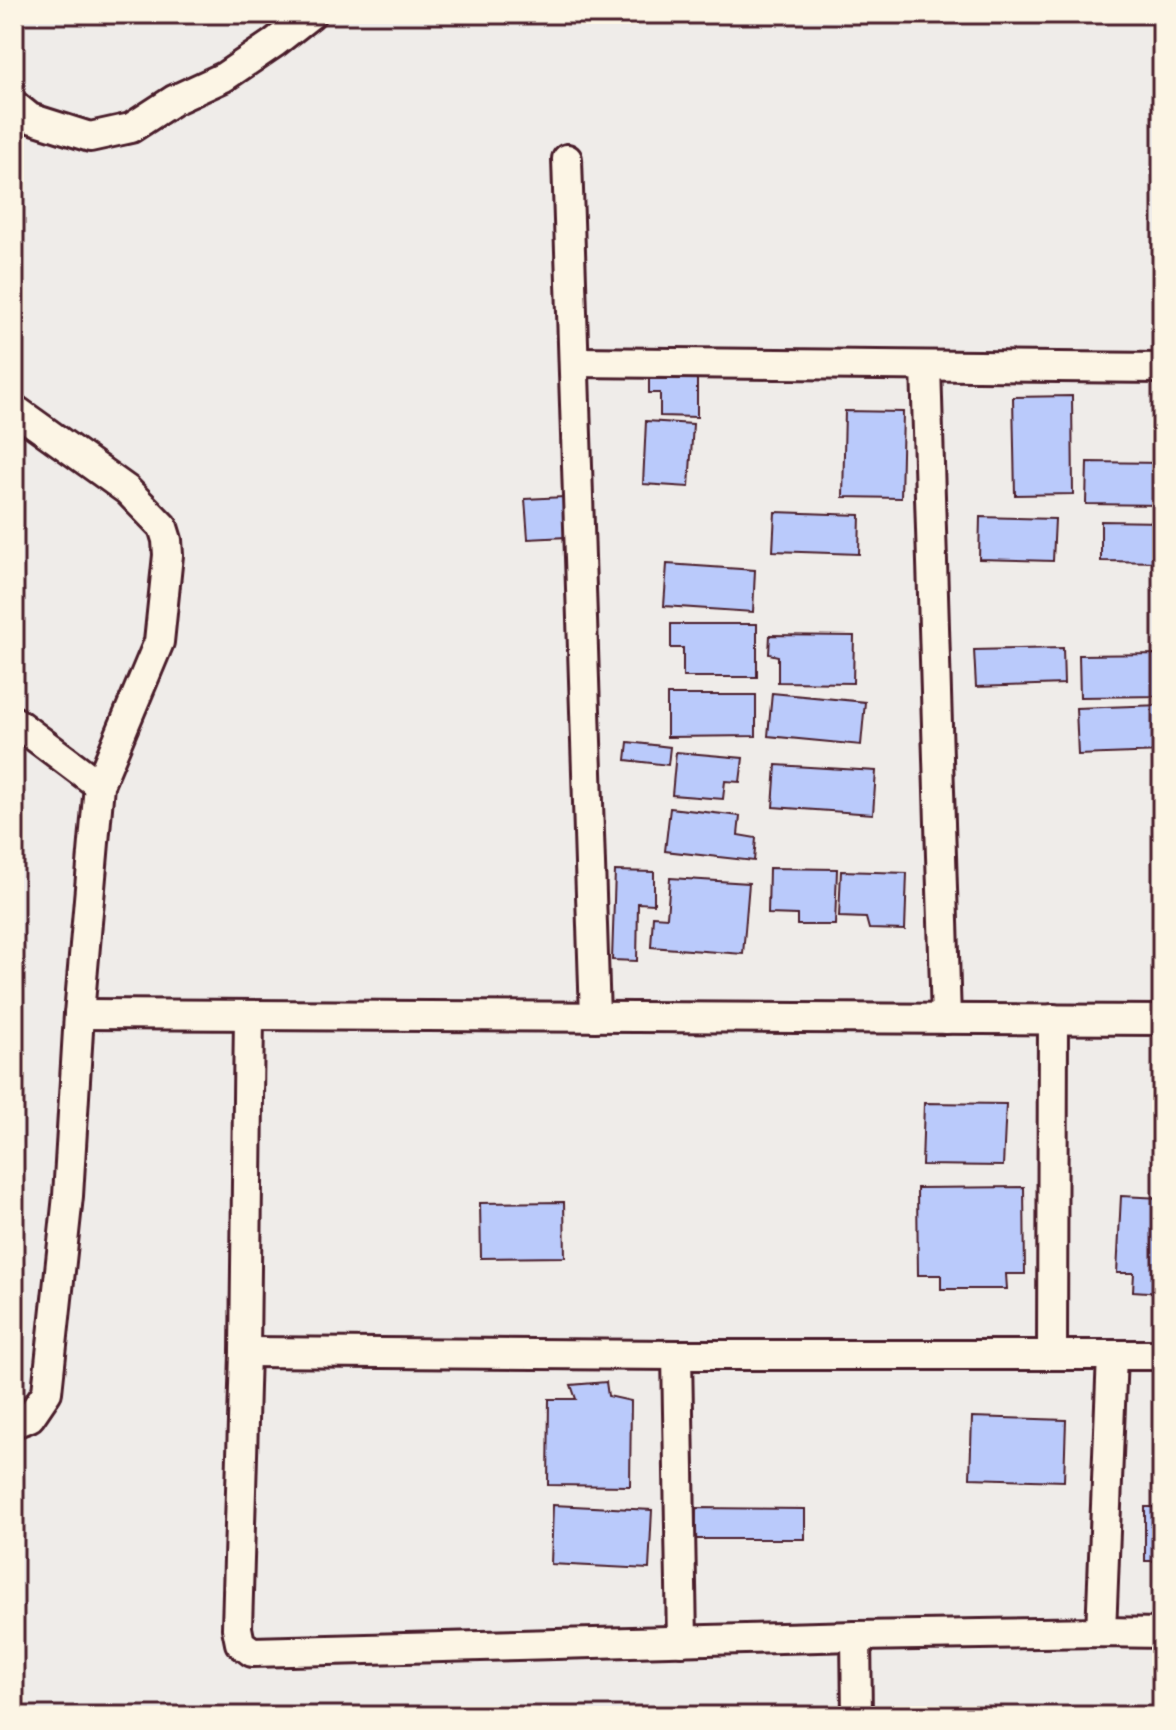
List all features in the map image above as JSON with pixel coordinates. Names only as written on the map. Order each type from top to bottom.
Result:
[{"type":"street","points":[[14,105],[30,118],[90,137],[131,128],[174,100],[224,77],[311,14]]},
{"type":"street","points":[[567,159],[595,1017]]},
{"type":"street","points":[[574,362],[1162,368]]},
{"type":"street","points":[[926,366],[946,1019]]},
{"type":"street","points":[[14,409],[127,490],[163,527],[168,555],[159,642],[99,785],[79,1014],[68,1196],[47,1392],[30,1417],[14,1423]]},
{"type":"street","points":[[14,721],[99,785]]},
{"type":"street","points":[[79,1014],[1162,1020]]},
{"type":"street","points":[[249,1015],[245,1352],[237,1628],[240,1643],[252,1652],[856,1636],[1162,1633]]},
{"type":"street","points":[[1052,1355],[1053,1019]]},
{"type":"street","points":[[245,1352],[1162,1355]]},
{"type":"street","points":[[677,1355],[682,1641]]},
{"type":"street","points":[[1101,1632],[1112,1355]]},
{"type":"street","points":[[856,1636],[857,1716]]},
{"type":"building","points":[[649,379],[697,379],[697,417],[660,416],[660,393],[649,393]]},
{"type":"building","points":[[1072,396],[1073,494],[1015,495],[1013,397]]},
{"type":"building","points":[[845,411],[903,412],[901,498],[843,497]]},
{"type":"building","points":[[646,421],[693,424],[689,487],[643,484]]},
{"type":"building","points":[[1087,462],[1162,463],[1162,505],[1086,504]]},
{"type":"building","points":[[564,497],[567,537],[528,539],[525,499]]},
{"type":"building","points":[[775,512],[860,515],[859,554],[773,551]]},
{"type":"building","points":[[980,517],[1055,519],[1053,561],[979,559]]},
{"type":"building","points":[[1101,521],[1162,522],[1162,562],[1101,561]]},
{"type":"building","points":[[667,564],[755,570],[753,612],[664,606]]},
{"type":"building","points":[[671,624],[757,624],[757,677],[683,677],[683,648],[671,648]]},
{"type":"building","points":[[770,635],[854,636],[853,683],[778,682],[778,656],[769,654]]},
{"type":"building","points":[[1063,648],[1064,684],[976,687],[974,650]]},
{"type":"building","points":[[1162,654],[1162,696],[1080,697],[1079,655]]},
{"type":"building","points":[[772,693],[865,702],[861,745],[768,736]]},
{"type":"building","points":[[667,695],[756,695],[756,736],[667,737]]},
{"type":"building","points":[[1162,705],[1162,752],[1078,755],[1076,708]]},
{"type":"building","points":[[628,742],[670,747],[668,765],[626,760]]},
{"type":"building","points":[[676,752],[743,758],[740,782],[725,781],[723,799],[672,795]]},
{"type":"building","points":[[776,765],[876,771],[873,814],[773,807]]},
{"type":"building","points":[[670,808],[740,816],[738,835],[756,838],[754,861],[665,851]]},
{"type":"building","points":[[769,868],[837,869],[835,925],[797,925],[797,915],[768,914]]},
{"type":"building","points":[[615,871],[654,872],[654,904],[638,903],[637,961],[612,960]]},
{"type":"building","points":[[841,871],[907,873],[905,930],[869,929],[866,918],[839,917]]},
{"type":"building","points":[[670,878],[749,883],[743,954],[651,947],[653,916],[667,917]]},
{"type":"building","points":[[924,1103],[1006,1104],[1003,1166],[922,1165]]},
{"type":"building","points":[[1024,1187],[1025,1274],[1006,1274],[1007,1289],[941,1289],[941,1275],[918,1275],[917,1188]]},
{"type":"building","points":[[1121,1196],[1162,1198],[1162,1293],[1133,1291],[1134,1273],[1117,1273]]},
{"type":"building","points":[[564,1202],[565,1257],[481,1258],[480,1203]]},
{"type":"building","points":[[606,1382],[608,1396],[631,1401],[630,1486],[548,1485],[549,1399],[576,1399],[571,1385]]},
{"type":"building","points":[[972,1417],[1066,1420],[1064,1481],[970,1478]]},
{"type":"building","points":[[553,1505],[652,1510],[649,1569],[551,1564]]},
{"type":"building","points":[[1145,1507],[1162,1507],[1162,1561],[1145,1561]]},
{"type":"building","points":[[696,1508],[805,1509],[805,1539],[696,1539]]},
{"type":"building","points":[[1153,1689],[1162,1689],[1162,1716],[1153,1716]]}]
